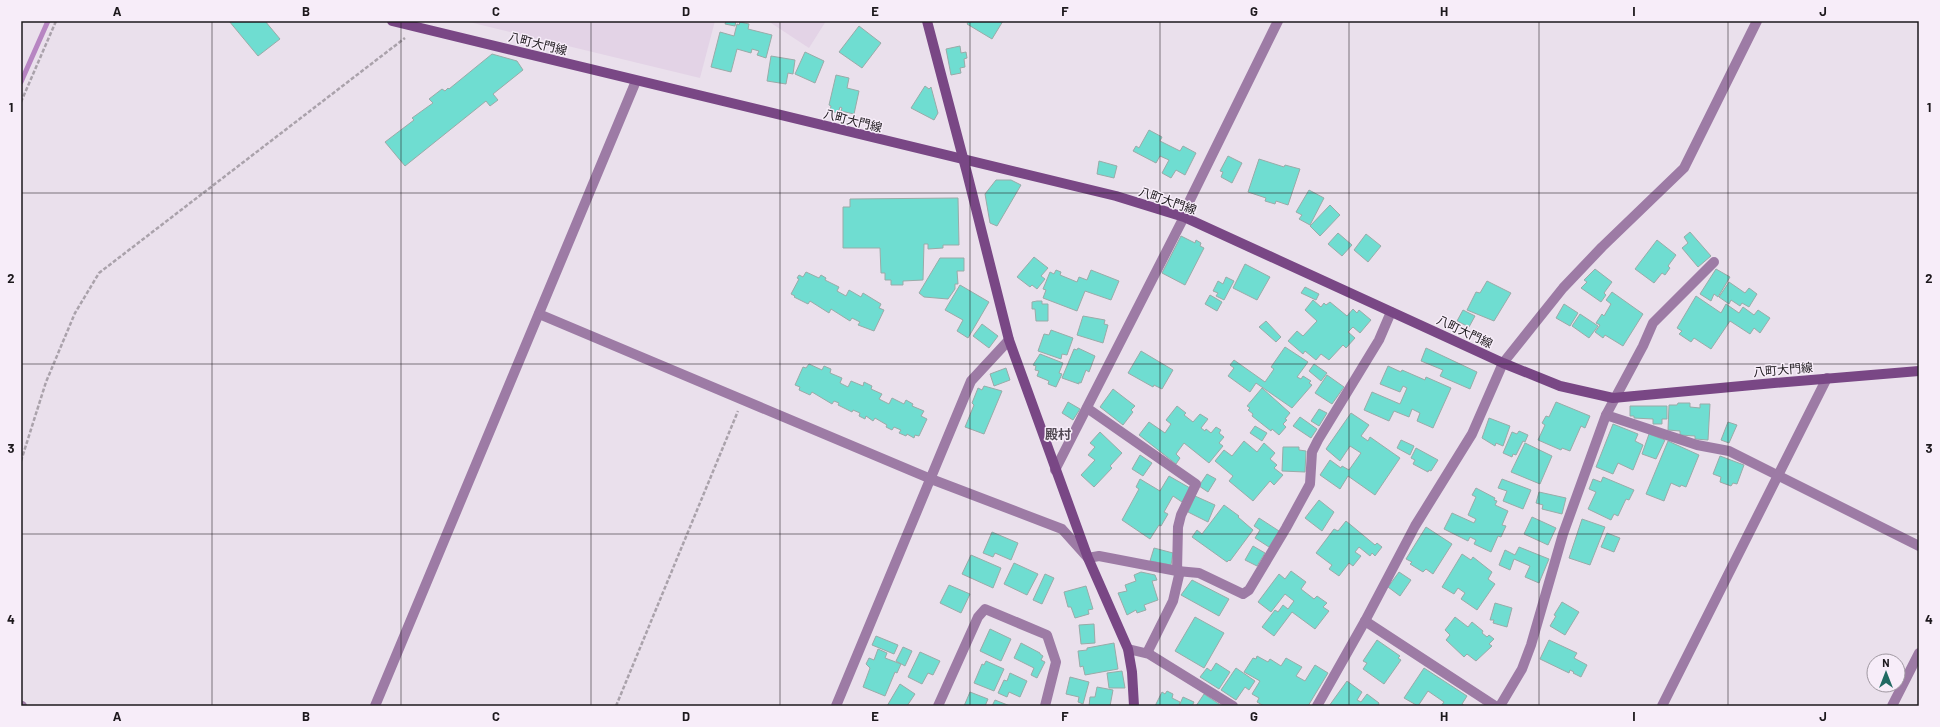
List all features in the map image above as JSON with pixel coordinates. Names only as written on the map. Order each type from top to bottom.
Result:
[{"type":"main road","name":"八町大門線","points":[[392,21],[1116,196],[1184,217],[1504,363],[1560,386],[1613,398],[1919,371]]},
{"type":"main road","points":[[926,21],[1009,340],[1088,558],[1128,649],[1132,672],[1134,706]]},
{"type":"street","points":[[1055,470],[1184,217],[1188,204],[1278,21]]},
{"type":"street","points":[[1317,706],[1365,621],[1415,526],[1472,434],[1504,363],[1568,283],[1602,247],[1684,168],[1757,21]]},
{"type":"street","points":[[375,706],[636,80]]},
{"type":"street","points":[[1500,706],[1522,669],[1531,645],[1563,534],[1613,398],[1644,346],[1654,323],[1714,262]]},
{"type":"street","points":[[539,314],[931,479],[1062,529],[1088,558],[1099,556],[1179,571],[1199,573],[1242,594],[1249,590],[1310,484],[1312,452],[1379,340],[1391,312]]},
{"type":"street","points":[[836,706],[971,381],[1009,340]]},
{"type":"street","points":[[1662,706],[1827,378]]},
{"type":"street","points":[[1087,408],[1196,484],[1181,515],[1178,527],[1179,571],[1173,601],[1147,653]]},
{"type":"street","points":[[1606,415],[1690,442],[1729,451],[1919,546]]},
{"type":"street","points":[[938,706],[978,617],[985,608],[1047,635],[1056,662],[1045,706]]},
{"type":"street","points":[[1365,621],[1495,706]]},
{"type":"street","points":[[1128,649],[1147,653],[1232,706]]},
{"type":"street","points":[[1892,706],[1919,653]]},
{"type":"path","points":[[21,102],[56,21]]},
{"type":"path","points":[[21,461],[46,382],[75,313],[99,273],[420,27]]},
{"type":"path","points":[[616,706],[743,400]]},
{"type":"shaded area","points":[[465,21],[715,21],[700,78]]},
{"type":"shaded area","points":[[768,21],[826,21],[809,48]]},
{"type":"building","points":[[229,21],[265,21],[280,39],[258,56]]},
{"type":"building","points":[[726,21],[736,21],[735,26],[725,24]]},
{"type":"building","points":[[969,21],[1003,21],[992,39],[967,24]]},
{"type":"building","points":[[740,22],[749,24],[748,29],[772,35],[766,58],[757,55],[759,51],[752,49],[751,53],[737,49],[731,72],[711,67],[720,32],[734,36],[737,24],[739,25]]},
{"type":"building","points":[[859,26],[881,43],[862,68],[839,52]]},
{"type":"building","points":[[960,46],[961,53],[966,52],[967,58],[964,59],[965,67],[960,68],[961,73],[951,75],[946,49]]},
{"type":"building","points":[[805,52],[824,61],[815,83],[795,74]]},
{"type":"building","points":[[492,54],[517,61],[523,70],[493,94],[498,100],[490,106],[486,101],[405,166],[385,142],[414,120],[412,118],[433,103],[429,99],[442,89],[445,91],[448,88],[449,89]]},
{"type":"building","points":[[771,56],[795,60],[793,74],[788,73],[786,84],[767,81]]},
{"type":"building","points":[[836,75],[849,78],[847,88],[859,91],[854,114],[841,111],[842,108],[840,107],[838,113],[830,111],[831,106],[829,105]]},
{"type":"building","points":[[925,86],[929,89],[931,87],[938,113],[934,120],[911,108]]},
{"type":"building","points":[[1149,130],[1162,137],[1160,141],[1180,151],[1183,146],[1196,153],[1185,175],[1176,170],[1171,178],[1162,173],[1169,160],[1160,156],[1156,163],[1133,151],[1136,146],[1139,148]]},
{"type":"building","points":[[1228,156],[1242,163],[1232,183],[1221,177],[1223,172],[1220,171]]},
{"type":"building","points":[[1259,159],[1284,167],[1285,165],[1300,169],[1288,205],[1276,201],[1275,204],[1265,201],[1266,198],[1248,192]]},
{"type":"building","points":[[1099,161],[1117,166],[1114,178],[1097,174]]},
{"type":"building","points":[[996,180],[1011,180],[1021,185],[997,226],[990,223],[985,194]]},
{"type":"building","points":[[1309,190],[1324,198],[1310,225],[1299,219],[1302,215],[1296,212]]},
{"type":"building","points":[[958,198],[959,245],[943,245],[943,248],[928,249],[928,244],[924,244],[923,280],[903,281],[903,285],[891,285],[891,280],[885,280],[885,273],[881,273],[880,248],[843,248],[843,207],[850,207],[850,199]]},
{"type":"building","points":[[1330,205],[1340,215],[1320,236],[1310,226]]},
{"type":"building","points":[[1690,232],[1711,256],[1698,267],[1682,248],[1688,243],[1684,237]]},
{"type":"building","points":[[1338,233],[1352,245],[1342,256],[1328,244]]},
{"type":"building","points":[[1366,234],[1381,246],[1368,262],[1354,250]]},
{"type":"building","points":[[1181,236],[1195,243],[1196,240],[1201,243],[1200,246],[1204,248],[1185,285],[1162,273]]},
{"type":"building","points":[[1657,240],[1676,255],[1668,266],[1670,268],[1665,275],[1662,273],[1654,283],[1635,269]]},
{"type":"building","points":[[1034,257],[1048,268],[1041,276],[1045,279],[1037,289],[1032,285],[1030,287],[1017,277]]},
{"type":"building","points":[[940,258],[964,258],[964,271],[957,271],[958,284],[955,284],[955,289],[948,299],[924,297],[919,293]]},
{"type":"building","points":[[1245,264],[1270,277],[1257,300],[1233,288]]},
{"type":"building","points":[[1595,269],[1612,282],[1604,293],[1606,295],[1601,302],[1581,288],[1587,282],[1584,280]]},
{"type":"building","points":[[1716,269],[1730,277],[1718,297],[1714,294],[1711,301],[1700,294]]},
{"type":"building","points":[[1056,270],[1061,272],[1060,275],[1077,282],[1079,277],[1087,280],[1091,270],[1119,281],[1111,300],[1085,291],[1077,311],[1043,298],[1046,290],[1043,289],[1050,272],[1054,274]]},
{"type":"building","points":[[806,272],[819,278],[821,275],[826,278],[825,280],[839,287],[837,291],[846,296],[849,290],[861,297],[863,293],[881,304],[879,308],[884,310],[874,331],[858,325],[860,322],[852,318],[850,321],[831,309],[829,313],[810,301],[808,304],[794,297],[795,296],[791,294],[799,279],[797,278],[799,275],[803,277]]},
{"type":"building","points":[[1226,277],[1234,281],[1224,300],[1216,296],[1218,293],[1213,291],[1218,281],[1223,284]]},
{"type":"building","points":[[1487,281],[1511,293],[1494,321],[1467,310],[1476,292],[1480,293]]},
{"type":"building","points":[[1729,282],[1745,293],[1749,288],[1757,294],[1749,307],[1742,303],[1740,306],[1731,300],[1729,304],[1719,297]]},
{"type":"building","points":[[960,285],[989,302],[968,338],[957,331],[963,320],[945,310]]},
{"type":"building","points":[[1305,287],[1319,294],[1316,300],[1301,293]]},
{"type":"building","points":[[1612,292],[1643,314],[1623,346],[1605,335],[1603,338],[1595,332],[1600,325],[1596,323],[1602,314],[1604,316],[1611,304],[1606,300]]},
{"type":"building","points":[[1210,295],[1222,302],[1217,311],[1205,304]]},
{"type":"building","points":[[1696,296],[1721,313],[1726,304],[1739,313],[1743,307],[1754,315],[1758,310],[1770,318],[1760,333],[1754,328],[1750,334],[1730,321],[1711,349],[1694,338],[1691,342],[1679,334],[1682,331],[1677,328]]},
{"type":"building","points":[[1313,300],[1321,307],[1324,303],[1326,305],[1330,302],[1347,316],[1353,309],[1357,313],[1359,310],[1371,320],[1360,333],[1353,327],[1348,332],[1355,338],[1346,348],[1343,345],[1329,360],[1321,354],[1316,360],[1305,351],[1303,354],[1288,341],[1297,331],[1303,336],[1317,321],[1305,310]]},
{"type":"building","points":[[1042,301],[1042,304],[1048,304],[1048,321],[1036,321],[1035,309],[1032,309],[1032,302]]},
{"type":"building","points":[[1564,304],[1578,313],[1570,326],[1556,318]]},
{"type":"building","points":[[1463,310],[1475,316],[1469,327],[1457,321]]},
{"type":"building","points":[[1580,314],[1598,326],[1589,338],[1572,326]]},
{"type":"building","points":[[1083,316],[1105,320],[1104,324],[1108,325],[1103,343],[1077,335]]},
{"type":"building","points":[[1266,321],[1281,337],[1276,342],[1259,327]]},
{"type":"building","points":[[982,324],[998,336],[989,348],[973,336]]},
{"type":"building","points":[[1051,330],[1073,338],[1067,355],[1062,354],[1061,359],[1038,351],[1044,334],[1049,335]]},
{"type":"building","points":[[1285,347],[1308,362],[1297,377],[1301,379],[1303,376],[1311,381],[1309,383],[1312,385],[1292,408],[1256,383],[1250,392],[1228,376],[1234,368],[1230,365],[1234,360],[1265,382],[1274,369],[1271,367]]},
{"type":"building","points":[[1078,348],[1095,356],[1089,372],[1086,370],[1081,383],[1079,382],[1079,384],[1062,378],[1074,349],[1077,350]]},
{"type":"building","points":[[1426,348],[1477,372],[1470,389],[1440,376],[1443,370],[1421,361]]},
{"type":"building","points":[[1141,351],[1173,370],[1162,389],[1154,385],[1153,387],[1128,373]]},
{"type":"building","points":[[1040,354],[1063,363],[1059,373],[1062,374],[1056,387],[1048,384],[1049,381],[1037,376],[1039,371],[1035,370],[1036,366],[1033,365]]},
{"type":"building","points":[[809,364],[822,370],[824,366],[831,369],[830,373],[842,378],[840,383],[848,387],[851,381],[863,386],[864,382],[872,386],[871,389],[882,394],[879,399],[889,404],[892,398],[904,404],[906,400],[913,404],[912,406],[924,411],[921,416],[927,419],[919,436],[915,435],[914,438],[907,434],[906,436],[899,433],[901,430],[894,427],[892,430],[886,427],[887,425],[875,418],[873,421],[866,416],[865,419],[859,416],[860,413],[853,410],[852,412],[838,405],[839,403],[834,401],[832,404],[812,392],[810,395],[799,390],[800,387],[795,385],[803,367],[806,368]]},
{"type":"building","points":[[1314,364],[1327,373],[1321,381],[1309,371]]},
{"type":"building","points":[[1388,366],[1401,372],[1402,370],[1425,380],[1426,377],[1451,388],[1433,428],[1417,421],[1420,413],[1412,409],[1409,417],[1394,411],[1389,421],[1364,410],[1372,392],[1400,404],[1407,388],[1403,386],[1400,392],[1380,384]]},
{"type":"building","points":[[1006,368],[1010,380],[994,386],[990,374]]},
{"type":"building","points":[[1327,375],[1344,387],[1332,404],[1315,393]]},
{"type":"building","points":[[984,386],[1002,391],[984,434],[965,427],[974,405],[972,403],[978,388],[982,390]]},
{"type":"building","points":[[1262,388],[1290,413],[1285,419],[1287,420],[1283,424],[1286,427],[1279,435],[1272,429],[1271,431],[1252,416],[1253,414],[1248,410],[1250,408],[1247,406]]},
{"type":"building","points":[[1113,389],[1135,406],[1131,410],[1133,412],[1123,425],[1100,407]]},
{"type":"building","points":[[1068,402],[1080,409],[1073,420],[1062,413]]},
{"type":"building","points":[[1556,402],[1590,416],[1585,428],[1581,426],[1570,451],[1562,448],[1561,450],[1538,440],[1545,425],[1542,423],[1546,416],[1549,417]]},
{"type":"building","points":[[1678,403],[1690,403],[1690,407],[1700,408],[1700,404],[1710,404],[1708,440],[1695,439],[1695,436],[1680,435],[1680,431],[1668,430],[1669,405],[1677,405]]},
{"type":"building","points":[[1177,406],[1186,413],[1184,415],[1193,422],[1200,414],[1208,419],[1201,428],[1205,431],[1206,429],[1211,433],[1216,427],[1221,430],[1219,433],[1224,437],[1219,443],[1223,446],[1209,463],[1184,443],[1176,454],[1180,458],[1176,464],[1139,435],[1149,422],[1165,433],[1171,424],[1166,420]]},
{"type":"building","points":[[1630,406],[1667,406],[1667,419],[1662,419],[1662,424],[1653,424],[1653,419],[1634,418],[1634,416],[1630,416]]},
{"type":"building","points":[[1319,409],[1327,413],[1319,426],[1311,421]]},
{"type":"building","points":[[1351,413],[1369,425],[1361,436],[1368,441],[1370,437],[1400,458],[1375,495],[1348,476],[1340,489],[1320,475],[1330,460],[1341,468],[1342,466],[1349,470],[1361,453],[1350,446],[1340,461],[1326,449]]},
{"type":"building","points":[[1300,417],[1317,429],[1311,438],[1293,426]]},
{"type":"building","points":[[1489,418],[1510,426],[1503,446],[1496,443],[1495,446],[1482,438]]},
{"type":"building","points":[[1728,422],[1737,425],[1729,443],[1721,440]]},
{"type":"building","points":[[1613,424],[1638,434],[1635,441],[1643,445],[1633,470],[1618,463],[1613,474],[1596,467]]},
{"type":"building","points":[[1255,426],[1267,433],[1262,441],[1250,433]]},
{"type":"building","points":[[1519,431],[1528,435],[1525,442],[1523,441],[1516,455],[1513,454],[1512,457],[1503,453],[1512,432],[1517,434]]},
{"type":"building","points":[[1100,432],[1122,453],[1110,466],[1112,468],[1094,487],[1081,475],[1095,460],[1088,455],[1095,447],[1090,443]]},
{"type":"building","points":[[1649,434],[1665,440],[1656,459],[1642,454]]},
{"type":"building","points":[[1401,440],[1414,446],[1410,455],[1397,448]]},
{"type":"building","points":[[1244,441],[1257,452],[1264,443],[1275,453],[1270,459],[1277,465],[1274,468],[1283,475],[1274,485],[1270,481],[1253,501],[1229,481],[1233,476],[1215,461],[1224,450],[1232,456]]},
{"type":"building","points":[[1668,441],[1699,455],[1686,487],[1681,485],[1680,487],[1671,483],[1664,501],[1646,494]]},
{"type":"building","points":[[1525,443],[1552,456],[1540,484],[1511,472]]},
{"type":"building","points":[[1283,447],[1299,447],[1299,450],[1306,451],[1305,472],[1282,471]]},
{"type":"building","points":[[1416,448],[1438,460],[1431,471],[1429,470],[1428,472],[1413,464],[1415,460],[1411,458]]},
{"type":"building","points":[[1140,455],[1152,463],[1143,476],[1132,469]]},
{"type":"building","points":[[1720,456],[1744,465],[1737,484],[1733,483],[1731,486],[1720,482],[1721,477],[1713,474]]},
{"type":"building","points":[[1207,474],[1216,479],[1208,492],[1199,486]]},
{"type":"building","points":[[1169,476],[1190,488],[1182,502],[1173,496],[1164,512],[1168,514],[1161,526],[1159,525],[1150,539],[1122,520],[1139,489],[1136,487],[1140,479],[1160,491]]},
{"type":"building","points":[[1603,477],[1634,490],[1629,500],[1626,499],[1618,516],[1614,514],[1611,520],[1588,509],[1596,492],[1589,489],[1593,479],[1601,482]]},
{"type":"building","points":[[1502,479],[1531,490],[1523,509],[1503,501],[1507,491],[1498,488]]},
{"type":"building","points":[[1476,488],[1495,498],[1494,500],[1497,501],[1495,505],[1508,511],[1502,525],[1506,526],[1501,537],[1498,536],[1491,552],[1474,544],[1476,540],[1470,537],[1468,541],[1444,529],[1452,513],[1474,523],[1476,519],[1468,515],[1476,497],[1472,495]]},
{"type":"building","points":[[1539,492],[1566,498],[1562,514],[1542,509],[1543,505],[1536,503]]},
{"type":"building","points":[[1195,496],[1215,505],[1208,522],[1188,512]]},
{"type":"building","points":[[1319,500],[1334,512],[1322,531],[1305,518]]},
{"type":"building","points":[[1224,505],[1239,516],[1238,517],[1253,530],[1230,561],[1229,560],[1227,562],[1192,537],[1197,530],[1202,534]]},
{"type":"building","points":[[1532,517],[1556,528],[1548,545],[1524,534]]},
{"type":"building","points":[[1259,518],[1279,531],[1269,547],[1255,538],[1260,530],[1254,526]]},
{"type":"building","points":[[1582,519],[1605,527],[1590,565],[1569,558]]},
{"type":"building","points":[[1346,521],[1375,545],[1377,543],[1382,547],[1375,556],[1372,553],[1370,556],[1359,547],[1355,552],[1361,556],[1353,566],[1349,563],[1339,576],[1329,569],[1332,565],[1316,553],[1334,529],[1338,531]]},
{"type":"building","points":[[1426,527],[1452,544],[1433,574],[1426,569],[1423,572],[1410,564],[1412,562],[1406,559]]},
{"type":"building","points":[[992,532],[1018,543],[1011,560],[995,553],[993,557],[983,553]]},
{"type":"building","points":[[1607,533],[1620,538],[1614,552],[1601,547]]},
{"type":"building","points":[[1253,546],[1265,553],[1257,566],[1245,560]]},
{"type":"building","points":[[1519,547],[1549,559],[1539,583],[1525,577],[1530,566],[1514,559],[1510,570],[1499,565],[1505,550],[1515,555]]},
{"type":"building","points":[[1154,548],[1173,553],[1171,565],[1150,561]]},
{"type":"building","points":[[1462,554],[1471,560],[1473,557],[1492,572],[1488,579],[1495,584],[1477,610],[1461,599],[1465,593],[1458,588],[1454,594],[1442,587]]},
{"type":"building","points":[[971,555],[1001,568],[993,588],[962,574]]},
{"type":"building","points":[[1014,563],[1038,574],[1027,595],[1004,584]]},
{"type":"building","points":[[1291,571],[1306,582],[1301,589],[1314,599],[1317,596],[1327,603],[1323,607],[1329,611],[1315,629],[1292,612],[1274,636],[1262,627],[1275,610],[1278,612],[1283,605],[1288,609],[1294,601],[1285,594],[1271,612],[1258,602],[1279,574],[1285,579]]},
{"type":"building","points":[[1141,572],[1155,575],[1157,580],[1152,581],[1158,600],[1144,605],[1146,610],[1137,613],[1136,610],[1127,615],[1118,593],[1127,591],[1125,585],[1136,581],[1134,575]]},
{"type":"building","points":[[1399,572],[1411,580],[1400,596],[1388,587]]},
{"type":"building","points":[[1045,574],[1054,578],[1042,604],[1033,600]]},
{"type":"building","points":[[1192,580],[1229,599],[1219,616],[1181,595]]},
{"type":"building","points":[[949,585],[970,594],[961,613],[940,603]]},
{"type":"building","points":[[1086,586],[1093,609],[1088,610],[1089,614],[1075,618],[1071,607],[1068,607],[1064,592]]},
{"type":"building","points":[[1562,602],[1579,612],[1565,635],[1550,626],[1556,616],[1554,615]]},
{"type":"building","points":[[1495,603],[1512,608],[1507,627],[1493,623],[1494,620],[1490,620]]},
{"type":"building","points":[[1195,617],[1224,633],[1204,668],[1175,651]]},
{"type":"building","points":[[1455,617],[1468,627],[1472,622],[1483,631],[1482,633],[1487,637],[1489,635],[1494,639],[1489,644],[1492,646],[1476,661],[1467,654],[1464,657],[1446,640],[1450,635],[1445,630]]},
{"type":"building","points":[[1094,624],[1095,643],[1081,644],[1079,625]]},
{"type":"building","points":[[990,629],[1011,639],[1001,661],[980,651]]},
{"type":"building","points":[[876,636],[898,645],[894,654],[872,645]]},
{"type":"building","points":[[1377,640],[1400,656],[1398,658],[1401,660],[1384,684],[1363,669],[1367,663],[1363,661]]},
{"type":"building","points":[[1549,640],[1577,653],[1574,658],[1587,665],[1581,677],[1570,670],[1569,673],[1540,659]]},
{"type":"building","points":[[1021,643],[1043,656],[1041,660],[1045,662],[1037,678],[1031,675],[1034,668],[1014,658]]},
{"type":"building","points":[[1114,643],[1118,669],[1085,675],[1083,666],[1080,667],[1078,651]]},
{"type":"building","points":[[903,647],[912,651],[905,666],[896,661]]},
{"type":"building","points":[[878,649],[887,653],[885,658],[901,664],[897,673],[895,672],[885,696],[863,687],[870,668],[866,664],[869,658],[874,660]]},
{"type":"building","points":[[920,652],[940,661],[933,675],[928,673],[922,684],[908,677]]},
{"type":"building","points":[[1257,656],[1268,662],[1270,659],[1281,666],[1286,658],[1302,667],[1296,676],[1305,681],[1315,665],[1328,673],[1308,706],[1264,706],[1257,702],[1259,698],[1252,694],[1260,681],[1244,672],[1253,658],[1256,659]]},
{"type":"building","points":[[986,661],[1004,669],[994,691],[974,683],[982,664],[984,665]]},
{"type":"building","points":[[1216,663],[1230,672],[1219,689],[1200,677],[1207,668],[1211,671]]},
{"type":"building","points":[[1236,668],[1255,681],[1249,690],[1245,687],[1236,700],[1221,690]]},
{"type":"building","points":[[1424,668],[1467,696],[1462,704],[1465,706],[1441,706],[1444,702],[1428,691],[1418,706],[1404,698]]},
{"type":"building","points":[[1122,671],[1125,688],[1109,688],[1107,673]]},
{"type":"building","points":[[1010,673],[1027,681],[1020,697],[1009,692],[1007,697],[998,693],[1004,680],[1007,681]]},
{"type":"building","points":[[1070,677],[1089,682],[1083,704],[1078,702],[1079,697],[1066,694]]},
{"type":"building","points":[[1347,681],[1362,692],[1357,700],[1361,702],[1367,694],[1379,703],[1378,706],[1329,706]]},
{"type":"building","points":[[900,684],[915,694],[907,706],[887,706]]},
{"type":"building","points":[[1097,687],[1113,690],[1110,706],[1089,706],[1090,697],[1095,697]]},
{"type":"building","points":[[1167,691],[1173,694],[1172,698],[1180,702],[1179,706],[1155,706],[1162,692],[1165,694]]},
{"type":"building","points":[[970,692],[988,699],[985,706],[964,706]]},
{"type":"building","points":[[1204,694],[1222,706],[1196,706]]},
{"type":"building","points":[[1183,697],[1194,702],[1192,706],[1179,706]]},
{"type":"building","points":[[995,700],[1010,706],[992,706]]},
{"type":"waterway","points":[[21,82],[48,21]]},
{"type":"district","name":"殿村","points":[[1058,434]]}]
